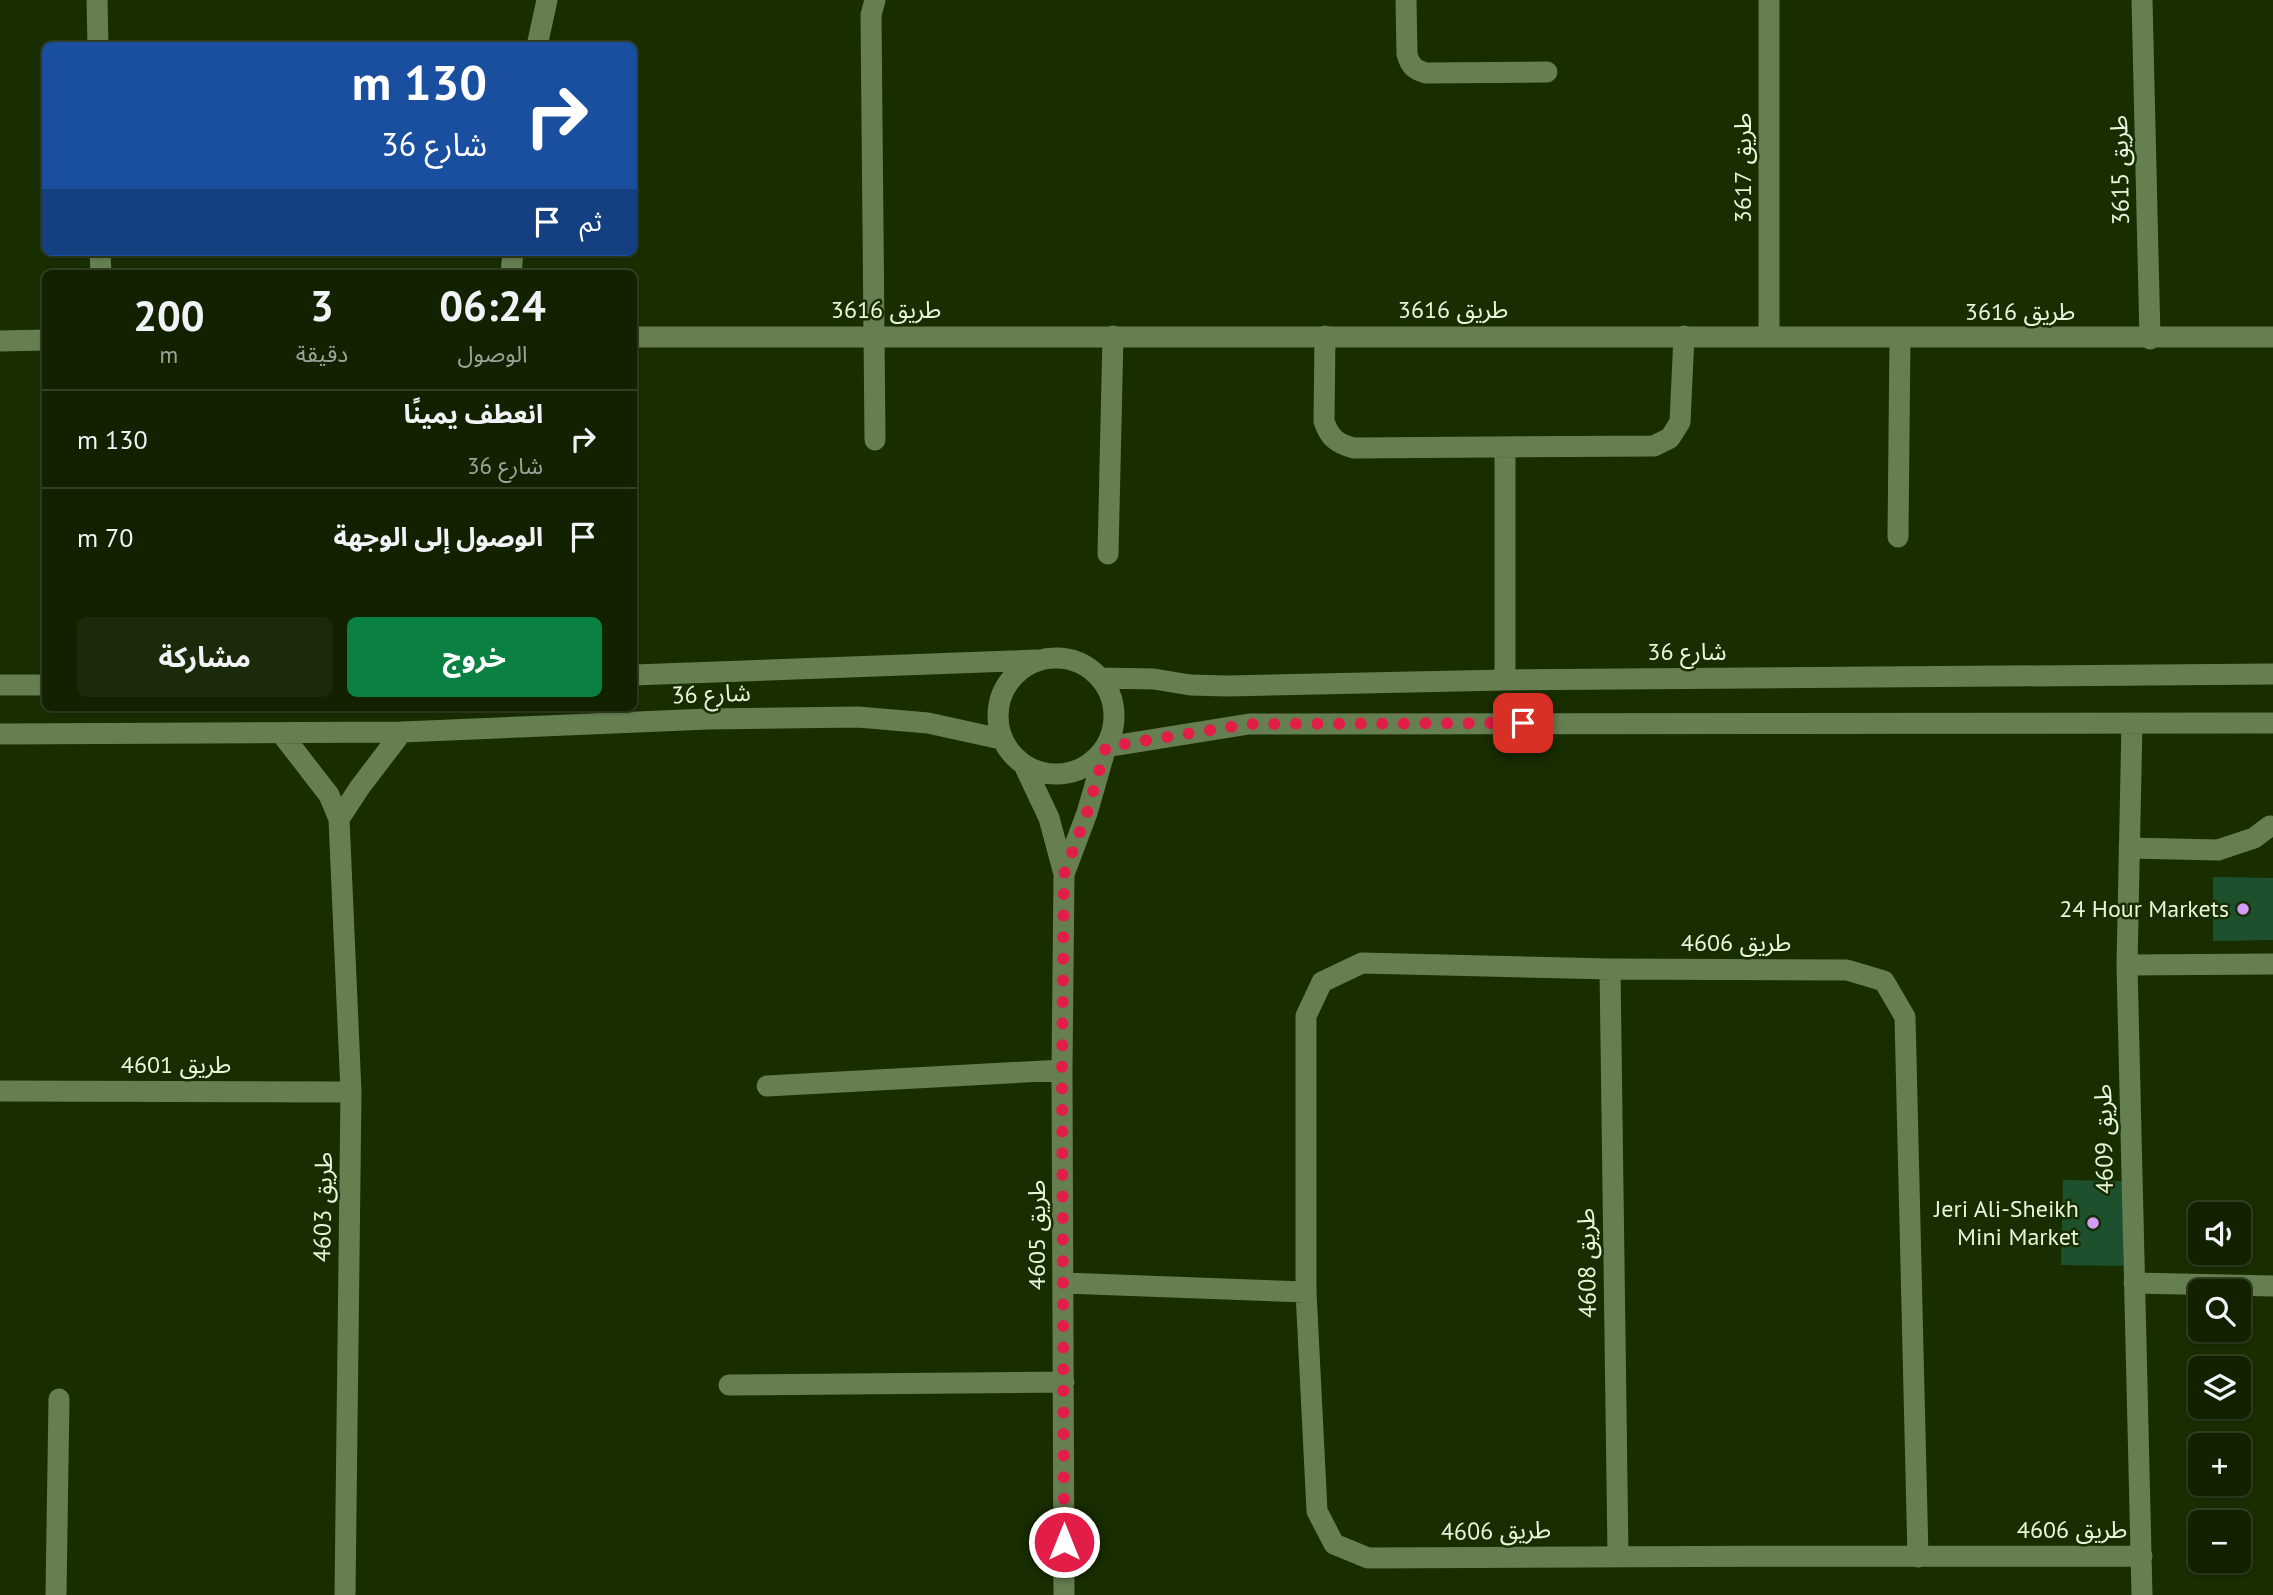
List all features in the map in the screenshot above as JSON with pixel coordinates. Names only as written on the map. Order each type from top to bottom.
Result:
[{"type":"street","points":[[97,0],[98,42]]},
{"type":"street","points":[[538,42],[547,0]]},
{"type":"street","points":[[875,0],[871,15],[875,440]]},
{"type":"street","points":[[1406,0],[1407,54],[1414,69],[1426,73],[1547,72]]},
{"type":"street","name":"طريق 3617","points":[[1769,0],[1769,336]]},
{"type":"street","name":"طريق 3615","points":[[2142,0],[2150,339]]},
{"type":"street","points":[[1108,554],[1113,336]]},
{"type":"street","points":[[1325,336],[1324,421],[1328,432],[1343,445],[1353,448],[1654,446],[1663,443],[1677,430],[1682,413],[1684,336]]},
{"type":"street","name":"طريق 3616","points":[[637,337],[2273,337]]},
{"type":"street","points":[[1898,537],[1900,337]]},
{"type":"street","points":[[0,341],[42,340]]},
{"type":"street","points":[[1505,447],[1505,680]]},
{"type":"street","points":[[1053,657],[1071,659],[1088,667],[1101,678],[1111,694],[1115,712],[1113,730],[1106,747],[1090,763],[1069,773],[1046,774],[1024,765],[1011,754],[1001,739],[997,721],[998,702],[1006,684],[1019,670],[1036,660],[1053,657]]},
{"type":"street","name":"شارع 36","points":[[637,675],[1036,660]]},
{"type":"street","name":"شارع 36","points":[[1101,678],[1154,679],[1190,685],[1227,686],[1505,680],[2273,674]]},
{"type":"street","points":[[0,685],[42,685]]},
{"type":"street","name":"شارع 36","points":[[0,734],[402,732],[708,719],[858,717],[928,723],[1001,739]]},
{"type":"street","name":"طريق 4609","points":[[2132,723],[2127,965],[2142,1595]]},
{"type":"street","points":[[1106,747],[1248,724],[2273,723]]},
{"type":"street","points":[[339,819],[402,732]]},
{"type":"street","name":"طريق 4603","points":[[281,733],[329,795],[339,819],[351,1092],[345,1595]]},
{"type":"street","name":"طريق 4605","points":[[1064,874],[1087,813],[1106,747]]},
{"type":"street","name":"طريق 4605","points":[[1024,765],[1049,818],[1064,874],[1064,1595]]},
{"type":"street","points":[[2129,848],[2218,850],[2254,838],[2270,826]]},
{"type":"street","name":"طريق 4606","points":[[1918,1557],[1905,1017],[1884,981],[1847,970],[1610,969],[1363,963],[1322,982],[1306,1016],[1306,1292],[1317,1511],[1334,1544],[1368,1558],[1618,1556],[1918,1557],[2142,1556]]},
{"type":"street","points":[[2127,965],[2273,964]]},
{"type":"street","name":"طريق 4608","points":[[1610,969],[1618,1556]]},
{"type":"street","points":[[767,1086],[1062,1070]]},
{"type":"street","name":"طريق 4601","points":[[0,1091],[351,1092]]},
{"type":"street","points":[[1064,1283],[1306,1292]]},
{"type":"street","points":[[2134,1283],[2273,1286]]},
{"type":"street","points":[[729,1385],[1064,1382]]},
{"type":"street","points":[[57,1595],[59,1399]]},
{"type":"building","name":"24 Hour Markets","points":[[2213,877],[2273,878],[2273,940],[2213,941]]},
{"type":"building","name":"Jeri Ali-Sheikh Mini Market","points":[[2063,1180],[2125,1181],[2123,1266],[2061,1265]]},
{"type":"place","name":"24 Hour Markets","points":[[2243,909]]},
{"type":"place","name":"Jeri Ali-Sheikh Mini Market","points":[[2093,1223]]},
{"type":"route","points":[[1064,1542],[1064,874],[1087,813],[1106,747],[1248,724],[1523,723]]}]
